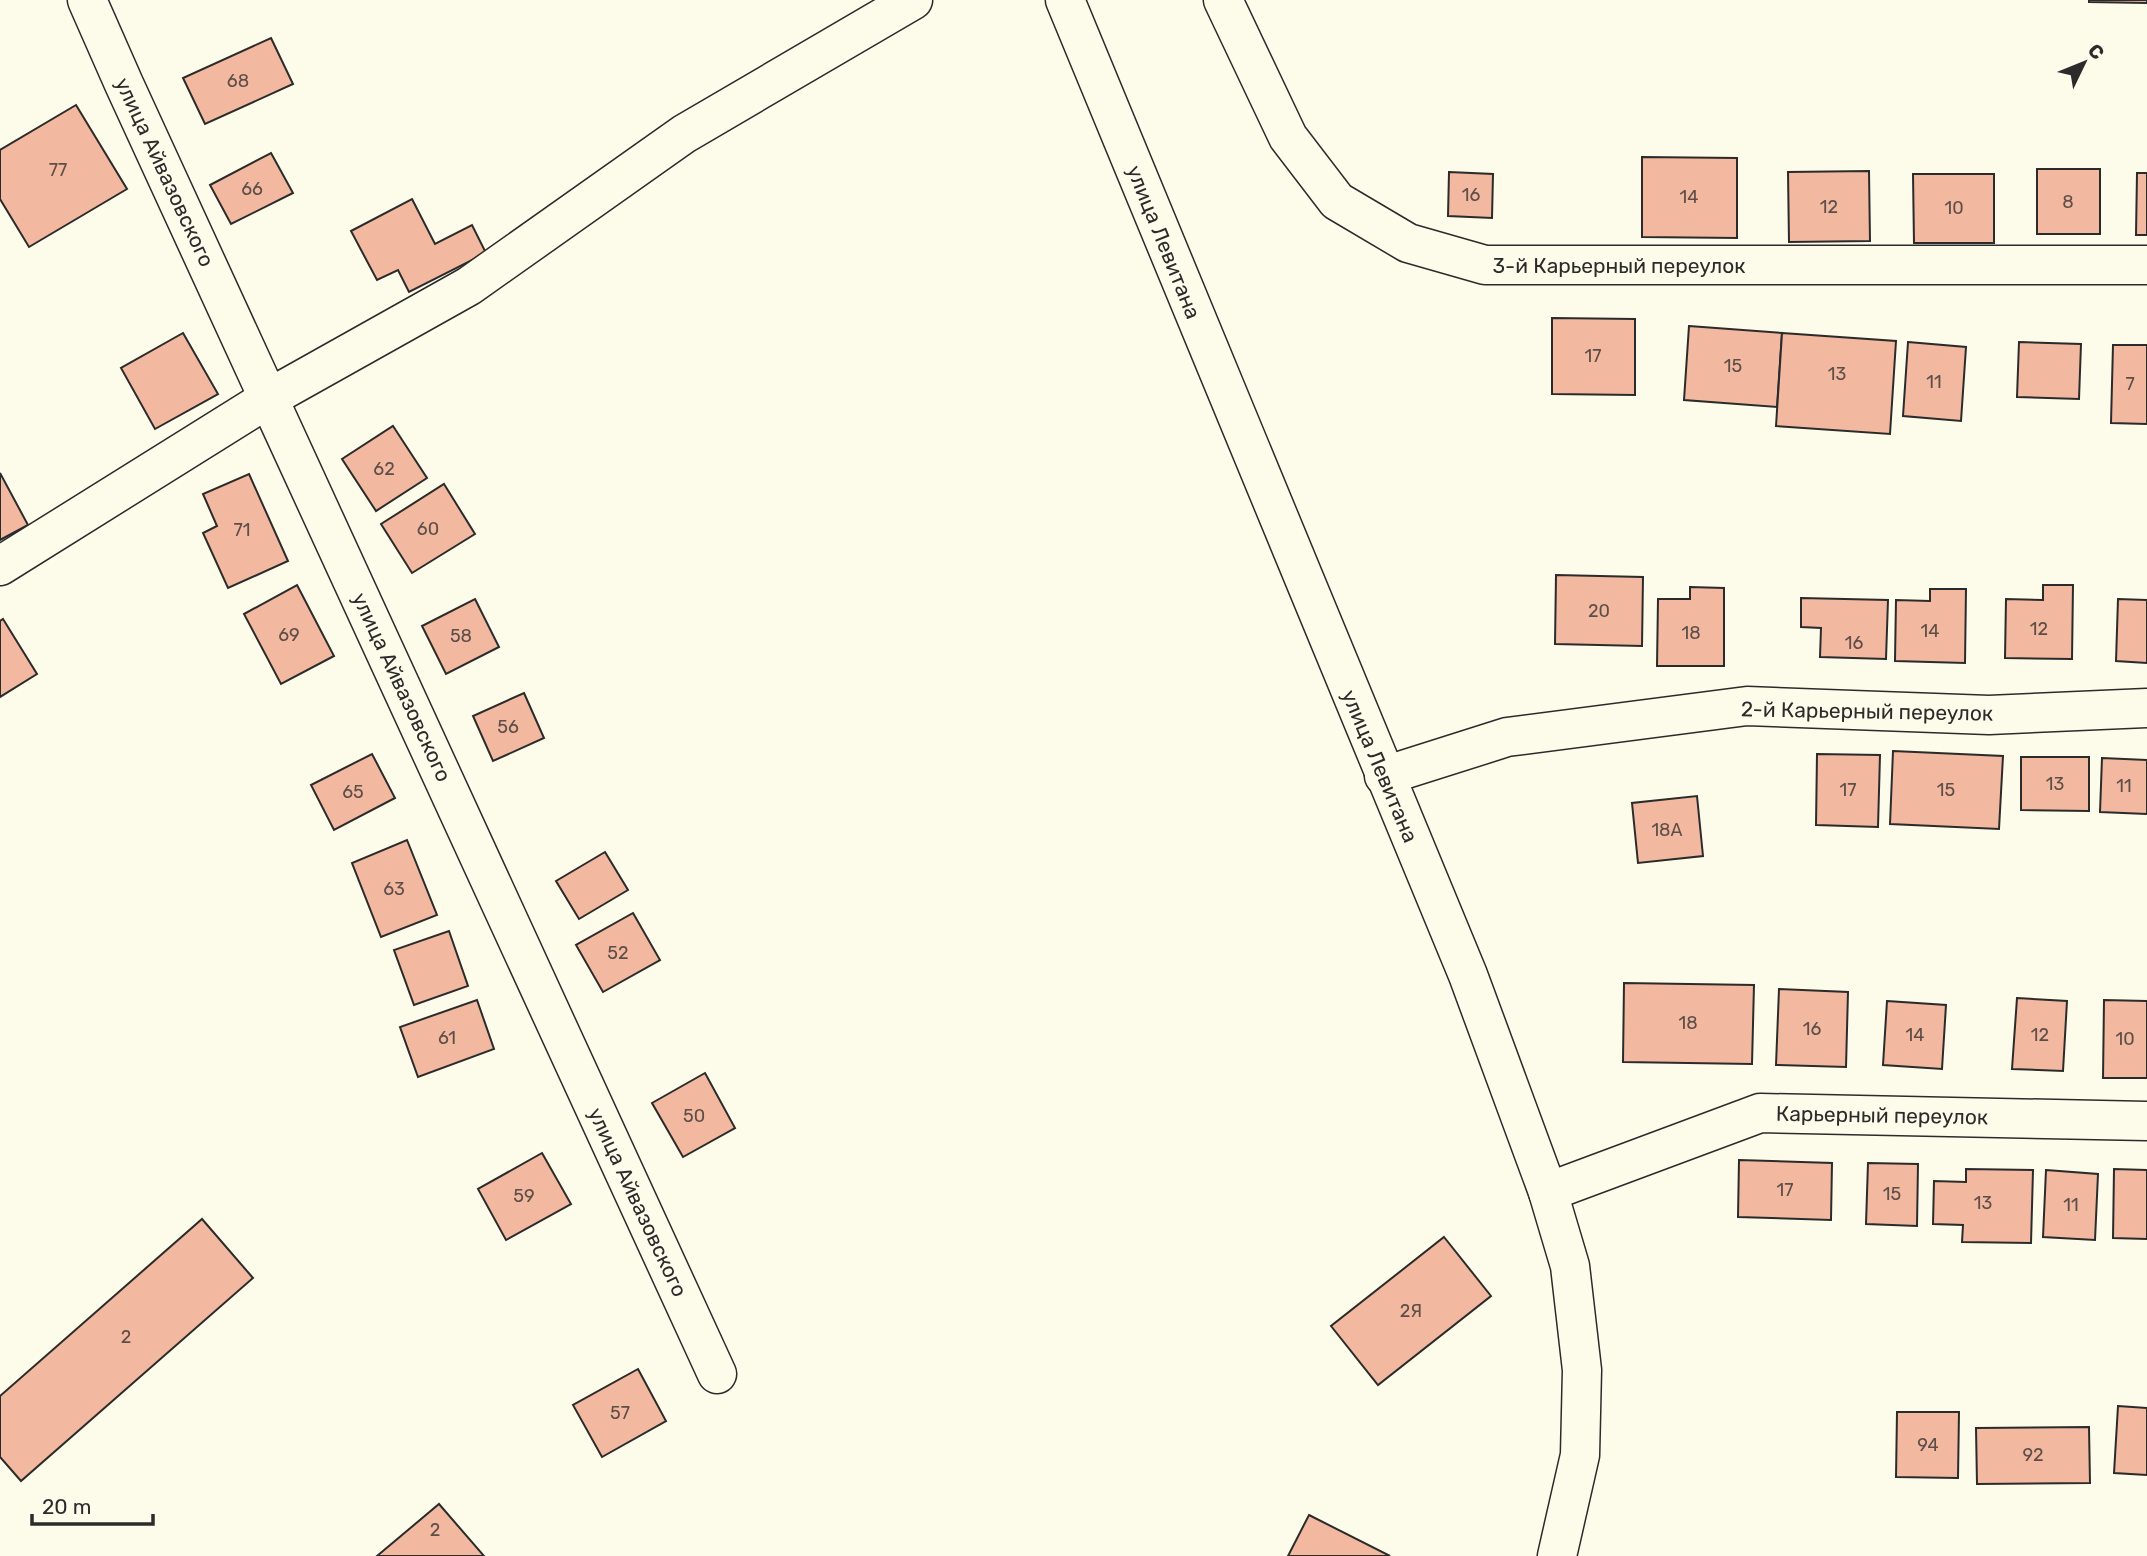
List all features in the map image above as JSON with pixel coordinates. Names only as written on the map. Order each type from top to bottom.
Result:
[{"type":"street","name":"улица Айвазовского","points":[[87,0],[717,1374]]},
{"type":"street","points":[[0,566],[269,398],[469,286],[684,134],[913,0]]},
{"type":"street","name":"улица Левитана","points":[[1065,0],[1468,975],[1548,1192],[1570,1266],[1582,1370],[1580,1455],[1557,1556]]},
{"type":"street","name":"3-й Карьерный переулок","points":[[1223,0],[1288,137],[1337,201],[1408,243],[1485,265],[2147,265]]},
{"type":"street","name":"2-й Карьерный переулок","points":[[1384,776],[1507,737],[1747,706],[1989,715],[2147,708]]},
{"type":"street","name":"Карьерный переулок","points":[[1548,1192],[1760,1113],[2147,1121]]},
{"type":"building","points":[[2147,0],[2147,3],[2089,2]]},
{"type":"building","points":[[271,38],[293,84],[205,124],[183,78]]},
{"type":"building","points":[[76,105],[127,189],[29,247],[0,199],[0,150]]},
{"type":"building","points":[[271,153],[293,193],[231,224],[210,185]]},
{"type":"building","points":[[1642,157],[1737,158],[1737,238],[1642,237]]},
{"type":"building","points":[[2037,169],[2100,169],[2100,234],[2037,234]]},
{"type":"building","points":[[1869,171],[1870,241],[1789,242],[1788,172]]},
{"type":"building","points":[[1449,172],[1493,174],[1492,218],[1448,216]]},
{"type":"building","points":[[2137,173],[2147,173],[2147,235],[2136,235]]},
{"type":"building","points":[[1913,174],[1994,174],[1994,243],[1914,243]]},
{"type":"building","points":[[412,199],[435,244],[472,225],[486,253],[409,292],[398,270],[377,280],[351,231]]},
{"type":"building","points":[[1552,318],[1635,319],[1635,395],[1552,394]]},
{"type":"building","points":[[1689,326],[1782,333],[1777,407],[1684,400]]},
{"type":"building","points":[[183,333],[218,394],[155,429],[121,368]]},
{"type":"building","points":[[1782,333],[1896,341],[1890,434],[1776,426]]},
{"type":"building","points":[[1908,342],[1966,347],[1961,421],[1903,416]]},
{"type":"building","points":[[2019,342],[2081,344],[2079,399],[2017,397]]},
{"type":"building","points":[[2113,345],[2147,345],[2147,424],[2111,423]]},
{"type":"building","points":[[393,426],[427,478],[376,511],[342,459]]},
{"type":"building","points":[[0,473],[28,525],[0,540]]},
{"type":"building","points":[[249,474],[288,561],[228,588],[203,533],[217,526],[203,494]]},
{"type":"building","points":[[444,484],[475,534],[412,573],[381,524]]},
{"type":"building","points":[[1556,575],[1643,577],[1642,646],[1555,644]]},
{"type":"building","points":[[297,585],[334,656],[281,684],[244,614]]},
{"type":"building","points":[[2043,585],[2073,585],[2072,659],[2005,658],[2006,599],[2043,600]]},
{"type":"building","points":[[1690,587],[1724,588],[1724,666],[1657,666],[1658,599],[1690,599]]},
{"type":"building","points":[[1930,589],[1966,589],[1965,663],[1895,661],[1896,600],[1930,601]]},
{"type":"building","points":[[1801,598],[1888,600],[1886,659],[1820,657],[1821,628],[1801,627]]},
{"type":"building","points":[[475,599],[499,647],[446,674],[422,626]]},
{"type":"building","points":[[2118,599],[2147,600],[2147,663],[2116,661]]},
{"type":"building","points":[[3,619],[37,674],[0,697],[0,621]]},
{"type":"building","points":[[524,693],[544,738],[493,761],[473,716]]},
{"type":"building","points":[[1893,751],[2003,756],[1999,829],[1890,824]]},
{"type":"building","points":[[372,754],[395,798],[334,830],[311,785]]},
{"type":"building","points":[[1817,754],[1880,755],[1878,827],[1816,825]]},
{"type":"building","points":[[2021,757],[2089,757],[2089,811],[2021,810]]},
{"type":"building","points":[[2102,758],[2147,760],[2147,814],[2100,812]]},
{"type":"building","points":[[1697,796],[1703,856],[1638,863],[1632,803]]},
{"type":"building","points":[[407,840],[437,915],[381,937],[352,863]]},
{"type":"building","points":[[605,852],[628,890],[579,919],[556,881]]},
{"type":"building","points":[[633,913],[660,960],[603,992],[576,945]]},
{"type":"building","points":[[449,931],[468,986],[414,1005],[394,950]]},
{"type":"building","points":[[1624,983],[1754,985],[1752,1064],[1623,1062]]},
{"type":"building","points":[[1779,989],[1848,992],[1846,1067],[1776,1065]]},
{"type":"building","points":[[2017,998],[2067,1001],[2063,1071],[2012,1069]]},
{"type":"building","points":[[477,1000],[494,1049],[418,1077],[400,1027]]},
{"type":"building","points":[[2104,1000],[2147,1001],[2147,1078],[2103,1078]]},
{"type":"building","points":[[1887,1001],[1946,1005],[1942,1069],[1883,1065]]},
{"type":"building","points":[[705,1073],[735,1128],[683,1157],[652,1103]]},
{"type":"building","points":[[542,1153],[571,1204],[506,1240],[478,1189]]},
{"type":"building","points":[[1739,1160],[1832,1163],[1831,1220],[1738,1217]]},
{"type":"building","points":[[1868,1163],[1918,1164],[1917,1226],[1866,1224]]},
{"type":"building","points":[[1966,1169],[2033,1170],[2031,1243],[1962,1242],[1963,1225],[1933,1224],[1934,1181],[1966,1182]]},
{"type":"building","points":[[2114,1169],[2147,1170],[2147,1239],[2113,1238]]},
{"type":"building","points":[[2046,1170],[2098,1174],[2095,1240],[2043,1237]]},
{"type":"building","points":[[202,1219],[253,1278],[21,1481],[0,1457],[0,1396]]},
{"type":"building","points":[[1444,1237],[1491,1296],[1378,1385],[1331,1326]]},
{"type":"building","points":[[638,1369],[666,1421],[602,1457],[573,1405]]},
{"type":"building","points":[[2118,1406],[2147,1408],[2147,1475],[2114,1473]]},
{"type":"building","points":[[1897,1412],[1959,1412],[1958,1478],[1896,1477]]},
{"type":"building","points":[[2089,1427],[2090,1483],[1977,1484],[1976,1428]]},
{"type":"building","points":[[439,1504],[484,1556],[377,1556]]},
{"type":"building","points":[[1309,1515],[1390,1556],[1288,1556]]}]
